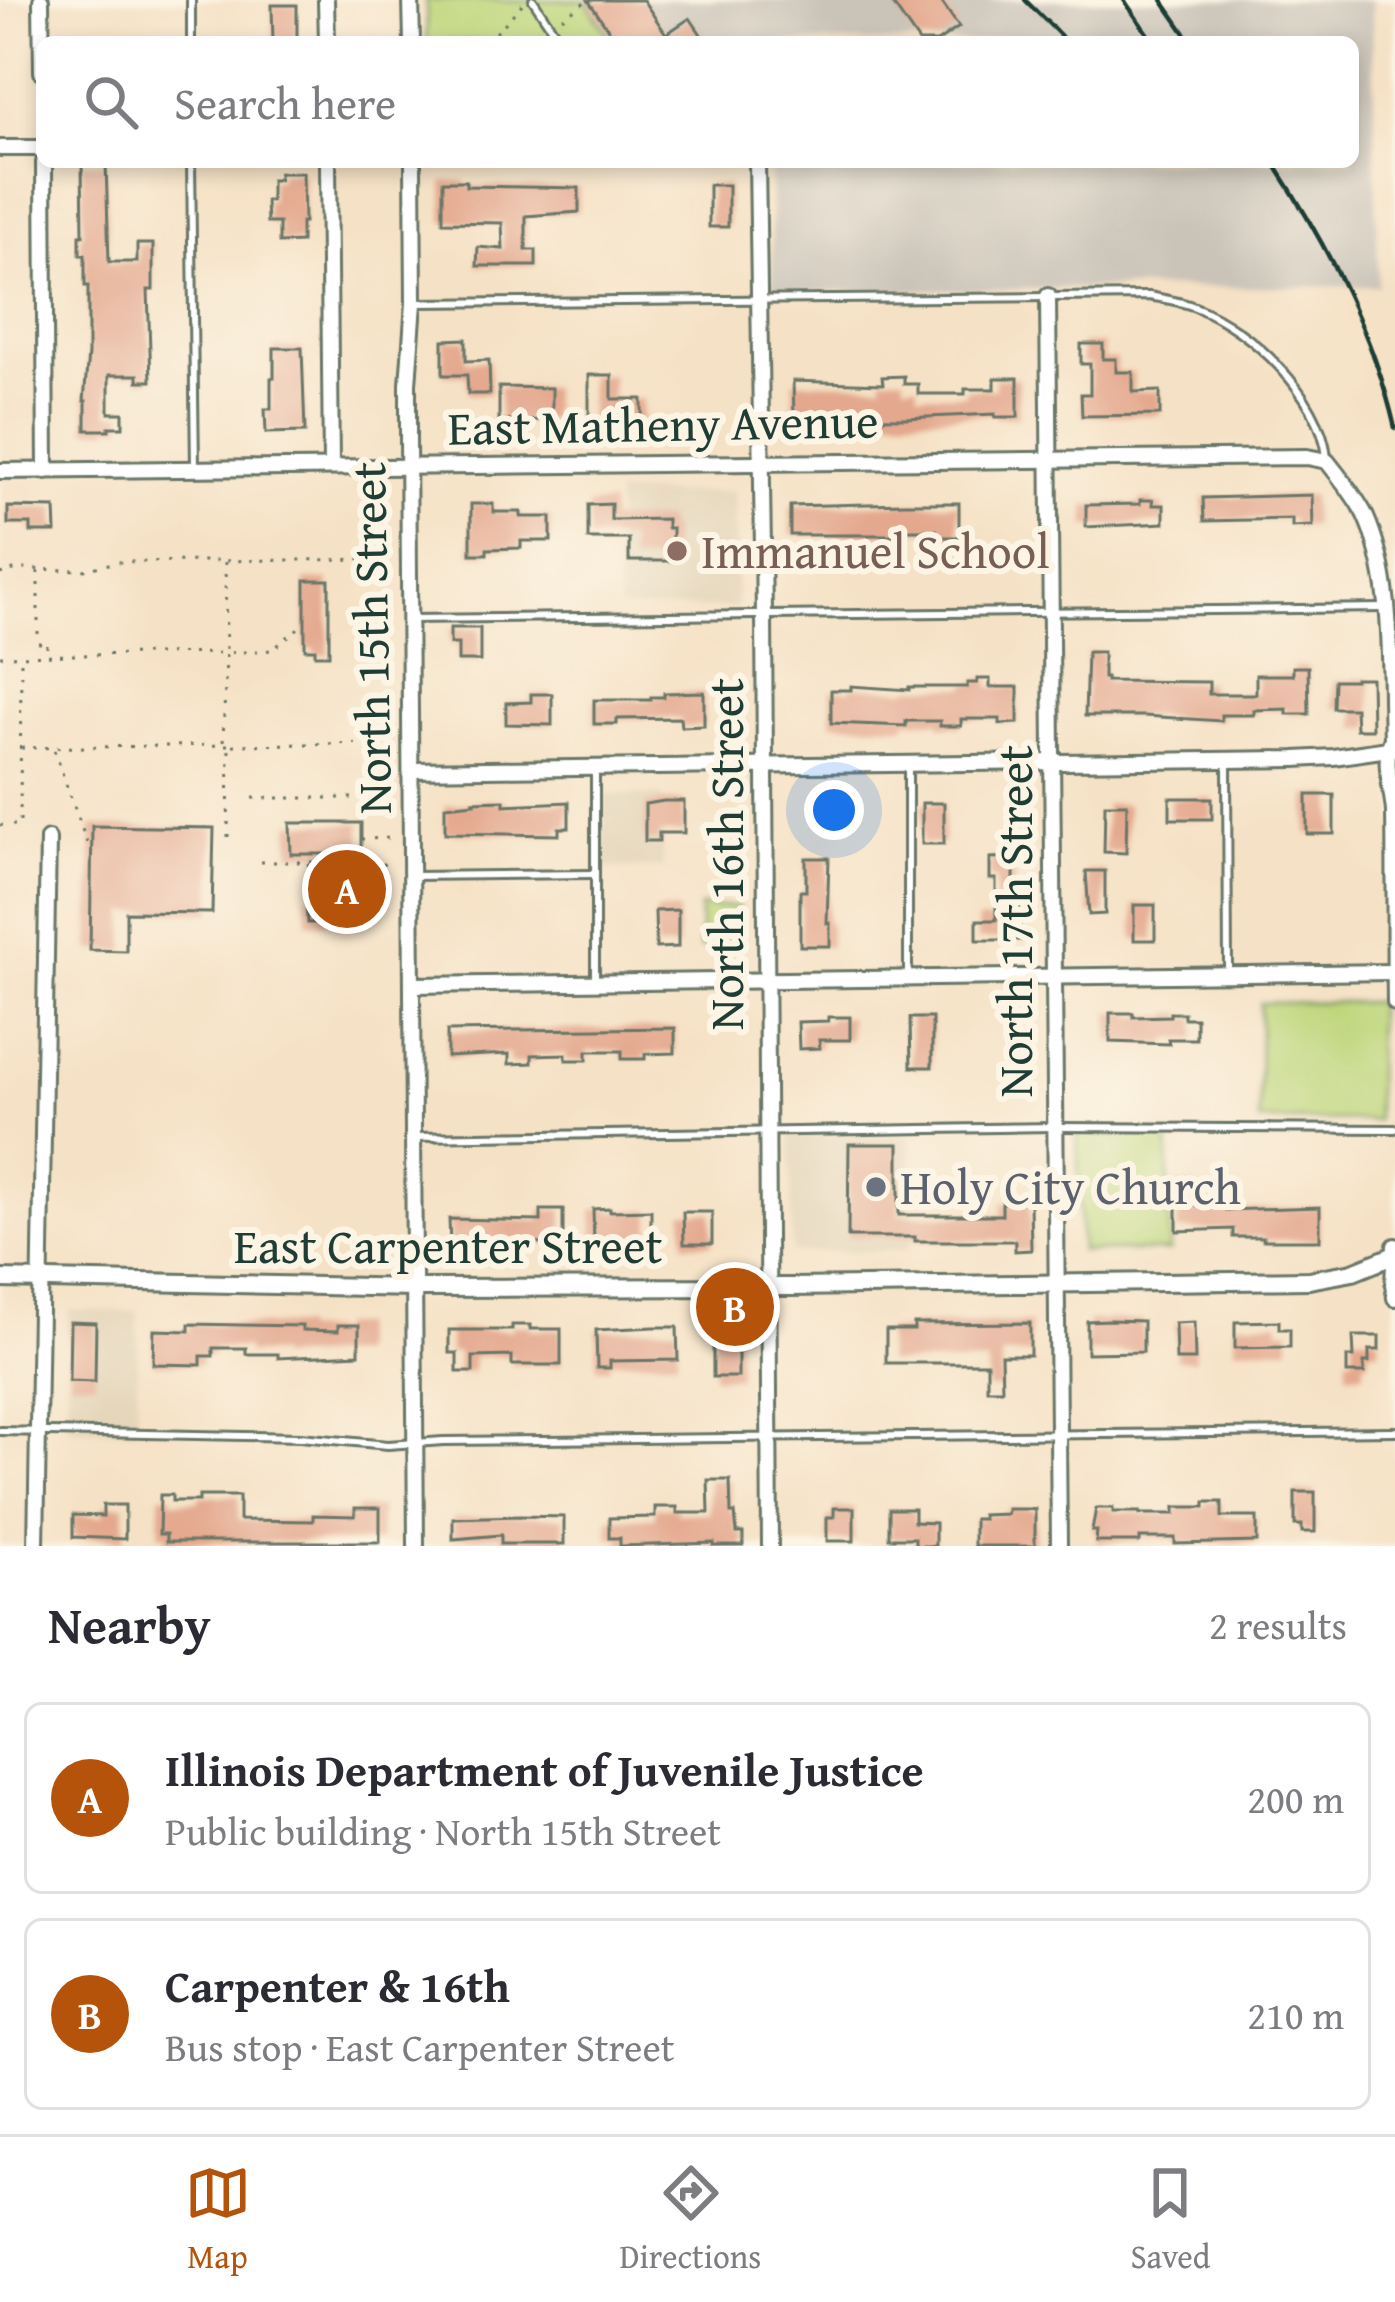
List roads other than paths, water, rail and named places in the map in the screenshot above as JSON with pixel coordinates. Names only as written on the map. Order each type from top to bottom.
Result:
[{"type":"street","points":[[41,0],[42,36]]},
{"type":"street","points":[[326,0],[327,36]]},
{"type":"street","points":[[411,0],[412,36]]},
{"type":"street","points":[[0,148],[36,148]]},
{"type":"street","points":[[44,168],[46,471]]},
{"type":"street","name":"North 15th Street","points":[[328,168],[331,466]]},
{"type":"street","name":"North 15th Street","points":[[413,168],[408,620],[416,1546]]},
{"type":"street","name":"North 16th Street","points":[[757,168],[770,1546]]},
{"type":"street","name":"North 17th Street","points":[[1048,296],[1059,1546]]},
{"type":"street","points":[[1327,460],[1365,514],[1389,608],[1392,738],[1387,769],[1394,812],[1395,1003]]},
{"type":"street","name":"East Matheny Avenue","points":[[0,471],[1327,460]]},
{"type":"street","points":[[412,770],[1333,757],[1391,749]]},
{"type":"street","points":[[36,1546],[48,838]]},
{"type":"street","points":[[413,985],[1394,971]]},
{"type":"street","points":[[1394,1252],[1395,1298]]},
{"type":"street","name":"East Carpenter Street","points":[[0,1280],[415,1288],[1309,1280],[1353,1272],[1394,1252]]},
{"type":"lane","points":[[191,0],[191,36]]},
{"type":"lane","points":[[529,0],[557,36]]},
{"type":"lane","points":[[191,168],[195,468]]},
{"type":"lane","points":[[414,303],[1149,296],[1193,306],[1232,325],[1265,352],[1307,403],[1324,435],[1327,460]]},
{"type":"lane","points":[[408,620],[1389,608]]},
{"type":"lane","points":[[1227,759],[1228,974]]},
{"type":"lane","points":[[908,765],[908,980]]},
{"type":"lane","points":[[595,768],[595,984]]},
{"type":"lane","points":[[412,876],[594,874]]},
{"type":"lane","points":[[415,1137],[1055,1126],[1395,1129]]},
{"type":"lane","points":[[0,1431],[300,1437],[388,1445],[1395,1431]]},
{"type":"railway","points":[[1025,0],[1061,36]]},
{"type":"railway","points":[[1124,0],[1149,36]]},
{"type":"railway","points":[[1162,0],[1187,36]]},
{"type":"railway","points":[[1277,168],[1346,290],[1374,357],[1395,428]]},
{"type":"place","name":"Immanuel School","points":[[677,551]]},
{"type":"place","name":"Illinois Department of Juvenile Justice","points":[[347,889]]},
{"type":"place","name":"Holy City Church","points":[[876,1187]]},
{"type":"place","name":"Carpenter & 16th","points":[[735,1307]]}]
